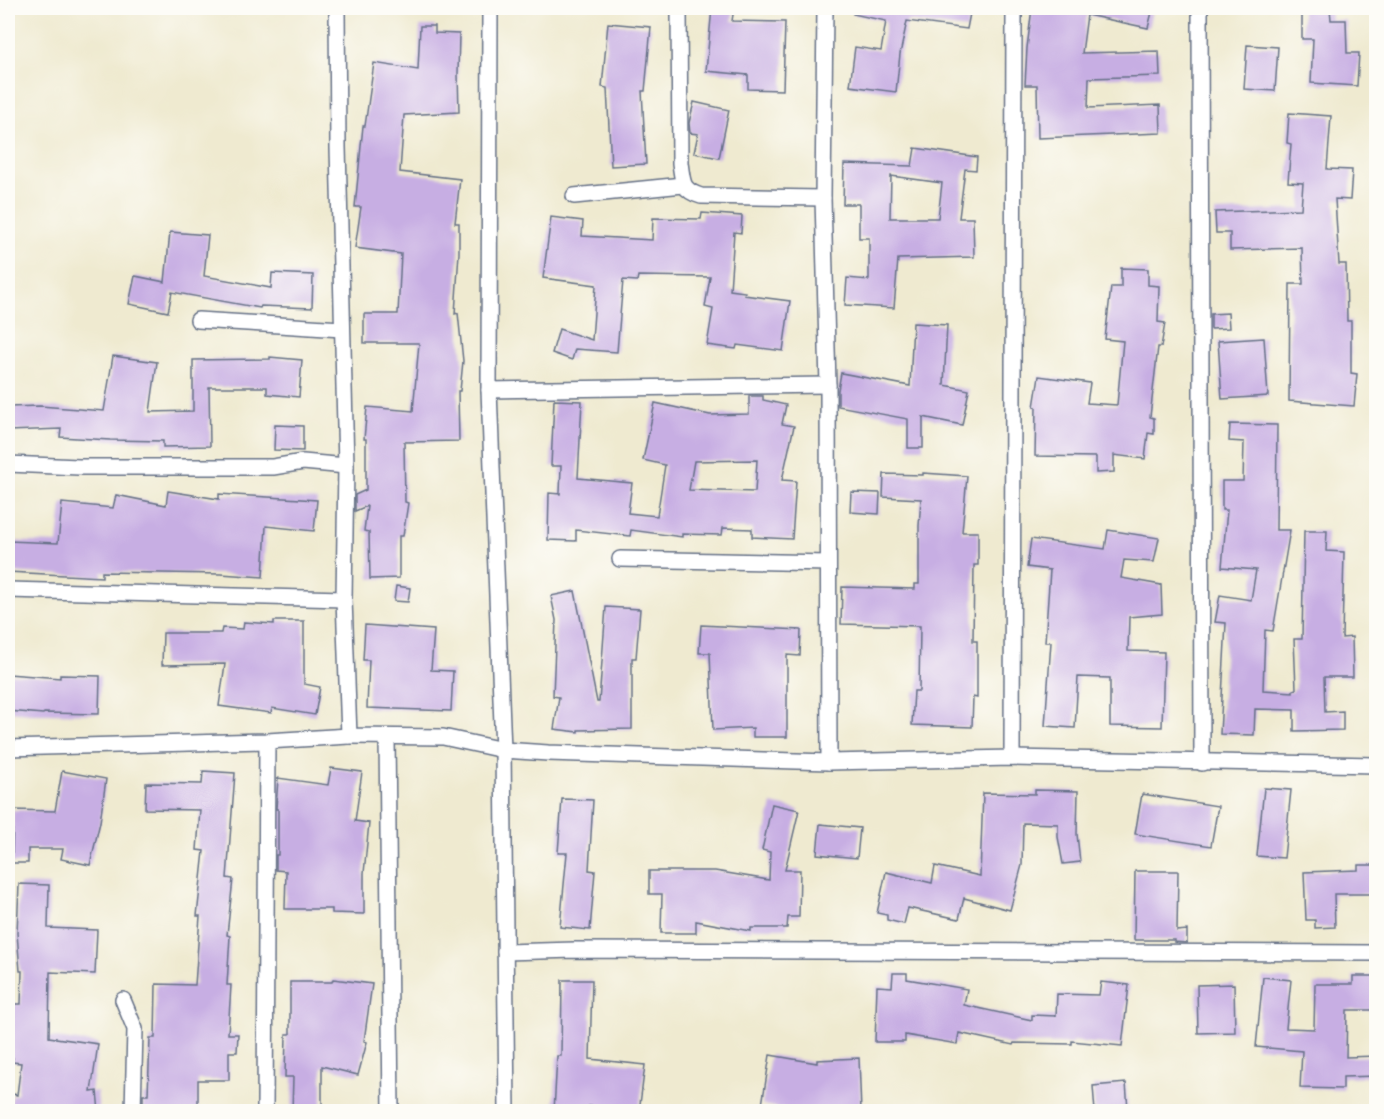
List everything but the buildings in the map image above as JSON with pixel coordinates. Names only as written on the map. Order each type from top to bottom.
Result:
[{"type":"street","points":[[337,8],[346,466],[344,599],[349,736]]},
{"type":"street","points":[[490,8],[489,390],[503,750],[507,1112]]},
{"type":"street","points":[[679,8],[680,163],[683,185],[691,193],[701,196],[823,198]]},
{"type":"street","points":[[825,8],[823,198],[828,385],[829,762]]},
{"type":"street","points":[[1012,758],[1014,8]]},
{"type":"street","points":[[1200,8],[1202,763]]},
{"type":"street","points":[[574,196],[683,185]]},
{"type":"street","points":[[198,320],[342,329]]},
{"type":"street","points":[[489,390],[828,385]]},
{"type":"street","points":[[8,464],[79,467],[273,466],[303,462],[346,466]]},
{"type":"street","points":[[620,559],[828,563]]},
{"type":"street","points":[[8,590],[344,599]]},
{"type":"street","points":[[8,748],[267,741],[349,736],[443,737],[503,750],[829,762],[1012,758],[1377,765]]},
{"type":"street","points":[[387,737],[391,1112]]},
{"type":"street","points":[[265,1112],[267,741]]},
{"type":"street","points":[[504,952],[575,950],[1377,953]]},
{"type":"street","points":[[123,1000],[135,1029],[133,1112]]}]
